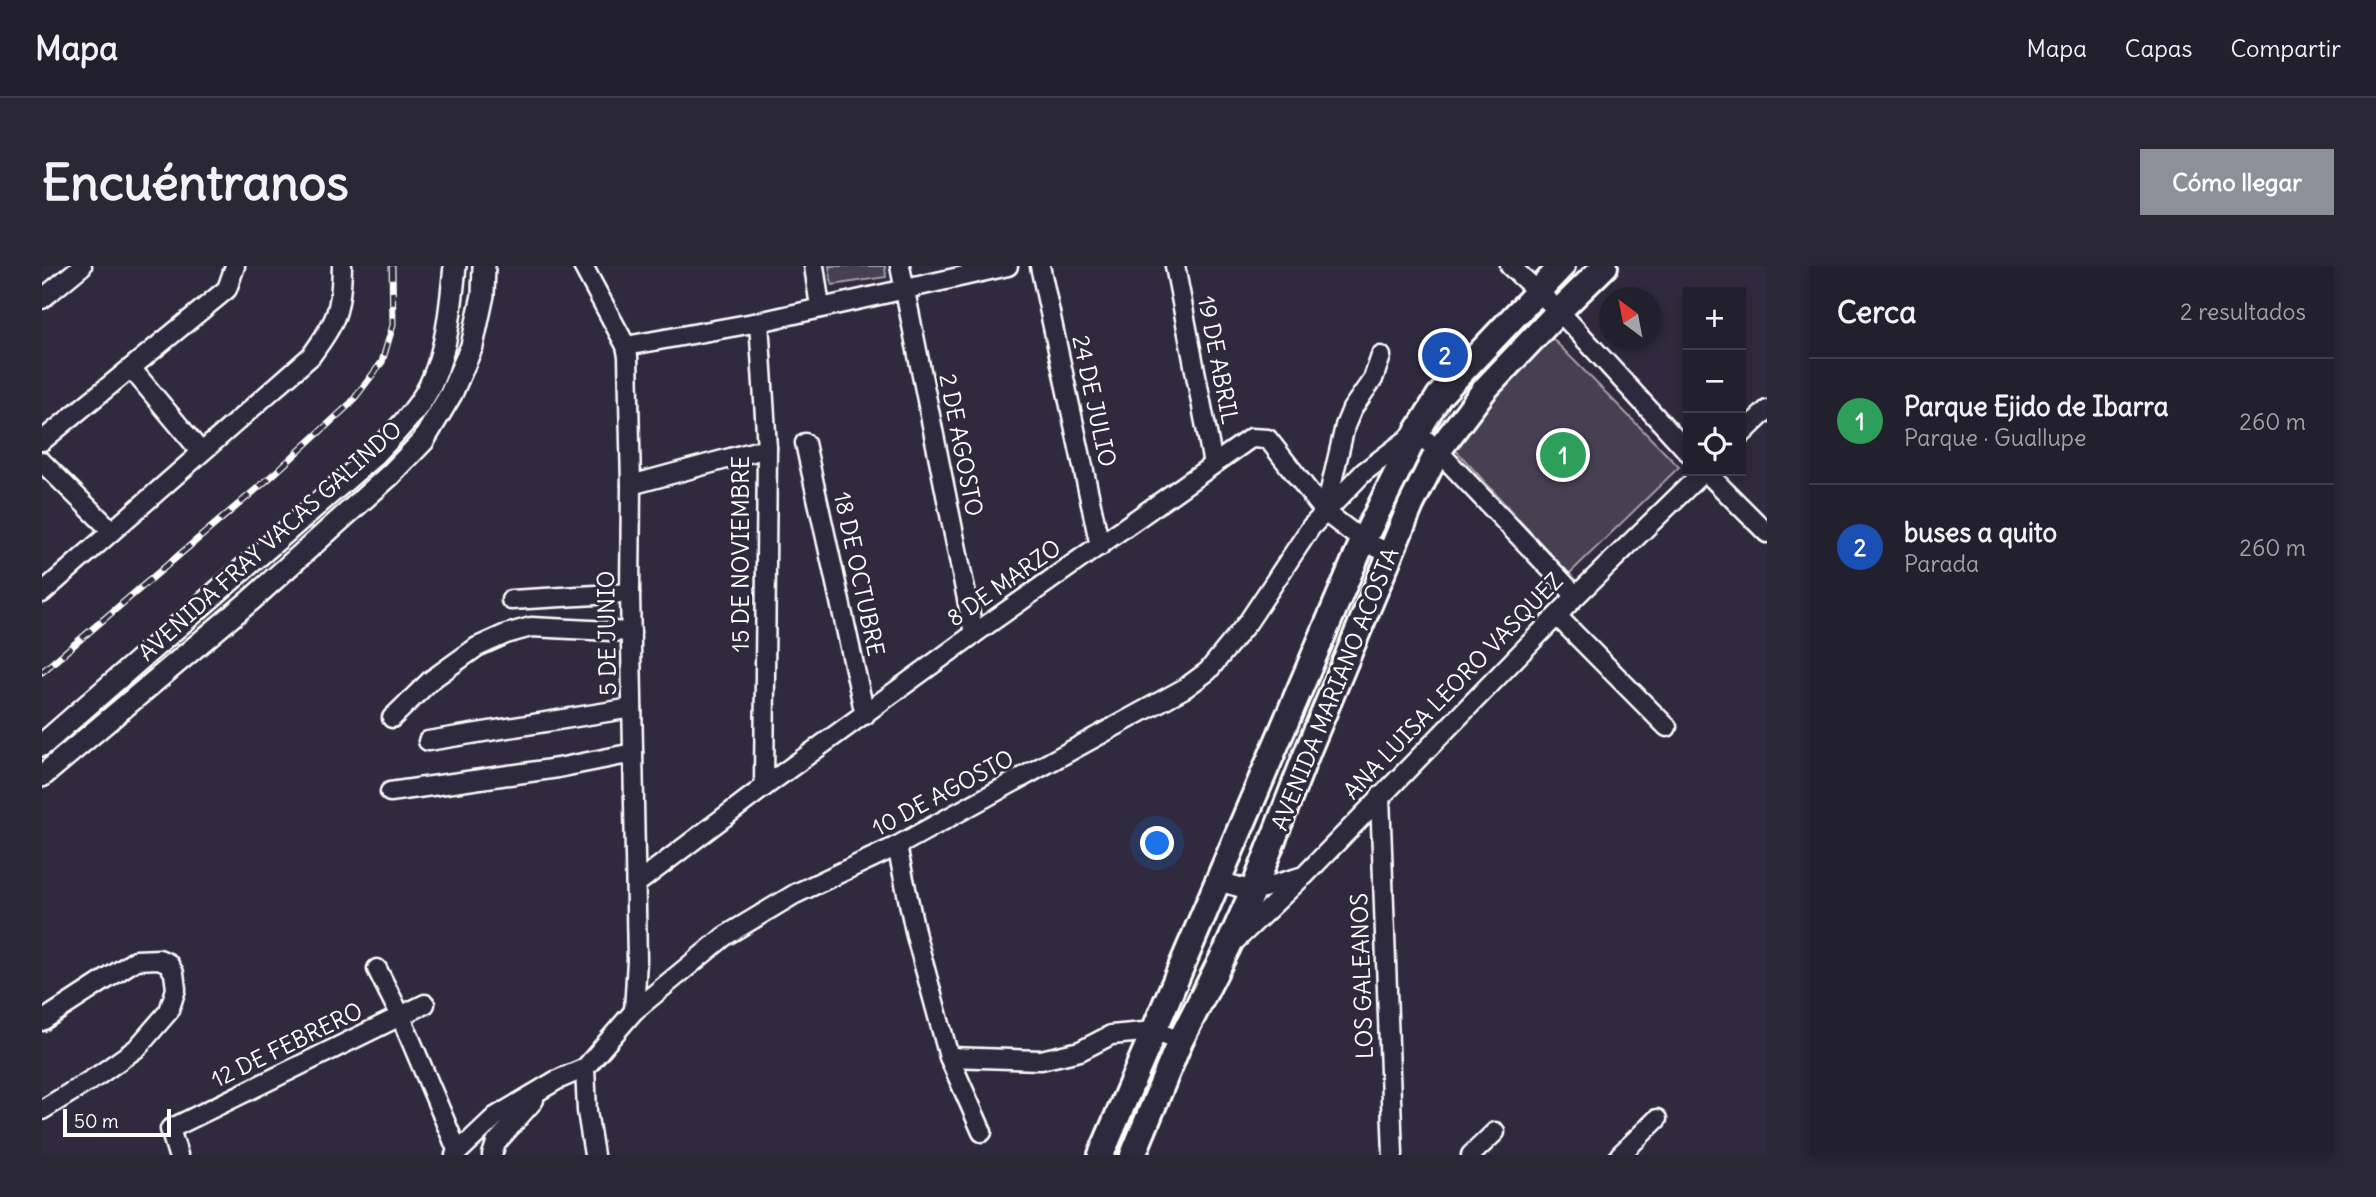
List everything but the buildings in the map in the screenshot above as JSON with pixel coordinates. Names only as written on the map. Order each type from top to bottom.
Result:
[{"type":"highway","name":"AVENIDA MARIANO ACOSTA","points":[[1101,1155],[1363,541],[1416,432],[1439,396],[1562,266]]},
{"type":"highway","name":"AVENIDA MARIANO ACOSTA","points":[[1133,1155],[1180,1041],[1253,891],[1410,505],[1438,451],[1485,389],[1605,266]]},
{"type":"main road","name":"AVENIDA FRAY VACAS GALINDO","points":[[42,745],[376,453],[412,414],[433,380],[449,323],[456,266]]},
{"type":"main road","name":"AVENIDA FRAY VACAS GALINDO","points":[[42,776],[251,600],[391,474],[423,440],[451,394],[472,346],[483,295],[484,266]]},
{"type":"street","points":[[42,299],[82,266]]},
{"type":"street","points":[[42,440],[227,289],[235,266]]},
{"type":"street","points":[[42,593],[311,356],[332,327],[341,299],[342,266]]},
{"type":"street","name":"5 DE JUNIO","points":[[583,266],[626,346],[628,356],[637,987],[634,1011]]},
{"type":"street","points":[[814,266],[820,307]]},
{"type":"street","name":"2 DE AGOSTO","points":[[900,266],[974,634]]},
{"type":"street","points":[[626,346],[759,322],[1008,266]]},
{"type":"street","name":"24 DE JULIO","points":[[1040,266],[1100,546]]},
{"type":"street","name":"19 DE ABRIL","points":[[1175,266],[1213,464]]},
{"type":"street","points":[[1510,266],[1559,311],[1683,447]]},
{"type":"street","name":"15 DE NOVIEMBRE","points":[[759,322],[767,448],[764,787]]},
{"type":"street","points":[[1325,512],[1345,426],[1352,409],[1373,379],[1381,356]]},
{"type":"street","points":[[131,368],[201,452]]},
{"type":"street","points":[[1746,430],[1767,410]]},
{"type":"street","points":[[1416,432],[1438,451],[1576,596]]},
{"type":"street","name":"10 DE AGOSTO","points":[[456,1153],[495,1116],[546,1086],[585,1068],[634,1011],[725,936],[794,894],[897,846],[1164,700],[1208,671],[1248,622],[1290,556],[1325,512],[1364,472],[1416,432]]},
{"type":"street","name":"8 DE MARZO","points":[[636,884],[974,634],[1251,438],[1268,439],[1325,512],[1363,541],[1391,554]]},
{"type":"street","name":"18 DE OCTUBRE","points":[[805,443],[864,715]]},
{"type":"street","points":[[631,485],[767,448]]},
{"type":"street","points":[[42,461],[112,531]]},
{"type":"street","name":"ANA LUISA LEORO VASQUEZ","points":[[1227,949],[1304,876],[1557,615],[1700,476]]},
{"type":"street","points":[[1710,476],[1767,533]]},
{"type":"street","points":[[511,600],[630,593]]},
{"type":"street","points":[[1557,615],[1667,727]]},
{"type":"street","points":[[392,718],[431,680],[477,646],[506,634],[531,627],[631,632]]},
{"type":"street","points":[[428,741],[632,708]]},
{"type":"street","points":[[390,792],[558,768],[633,753]]},
{"type":"street","name":"LOS GALEANOS","points":[[1380,796],[1393,1155]]},
{"type":"street","points":[[897,846],[916,936],[949,1057],[982,1132]]},
{"type":"street","points":[[1218,881],[1253,891],[1304,876]]},
{"type":"street","points":[[42,1021],[135,960],[159,959],[168,963],[174,974],[176,989],[169,1011],[137,1048],[42,1110]]},
{"type":"street","points":[[377,969],[401,1017],[456,1153]]},
{"type":"street","name":"12 DE FEBRERO","points":[[178,1155],[170,1129],[425,1004]]},
{"type":"street","points":[[949,1057],[1041,1060],[1080,1051],[1111,1035],[1154,1031],[1180,1041]]},
{"type":"street","points":[[585,1068],[587,1111],[594,1155]]},
{"type":"street","points":[[492,1155],[496,1143],[546,1086]]},
{"type":"street","points":[[1620,1155],[1657,1119]]},
{"type":"street","points":[[1471,1155],[1495,1132]]},
{"type":"shaded area","points":[[829,266],[885,266],[886,277],[832,285]]},
{"type":"shaded area","points":[[1548,334],[1679,467],[1569,574],[1451,445]]},
{"type":"railway","points":[[42,672],[274,474],[351,403],[382,362],[393,325],[392,266]]},
{"type":"place","name":"buses a quito","points":[[1445,355]]},
{"type":"place","name":"Parque Ejido de Ibarra","points":[[1563,455]]}]
